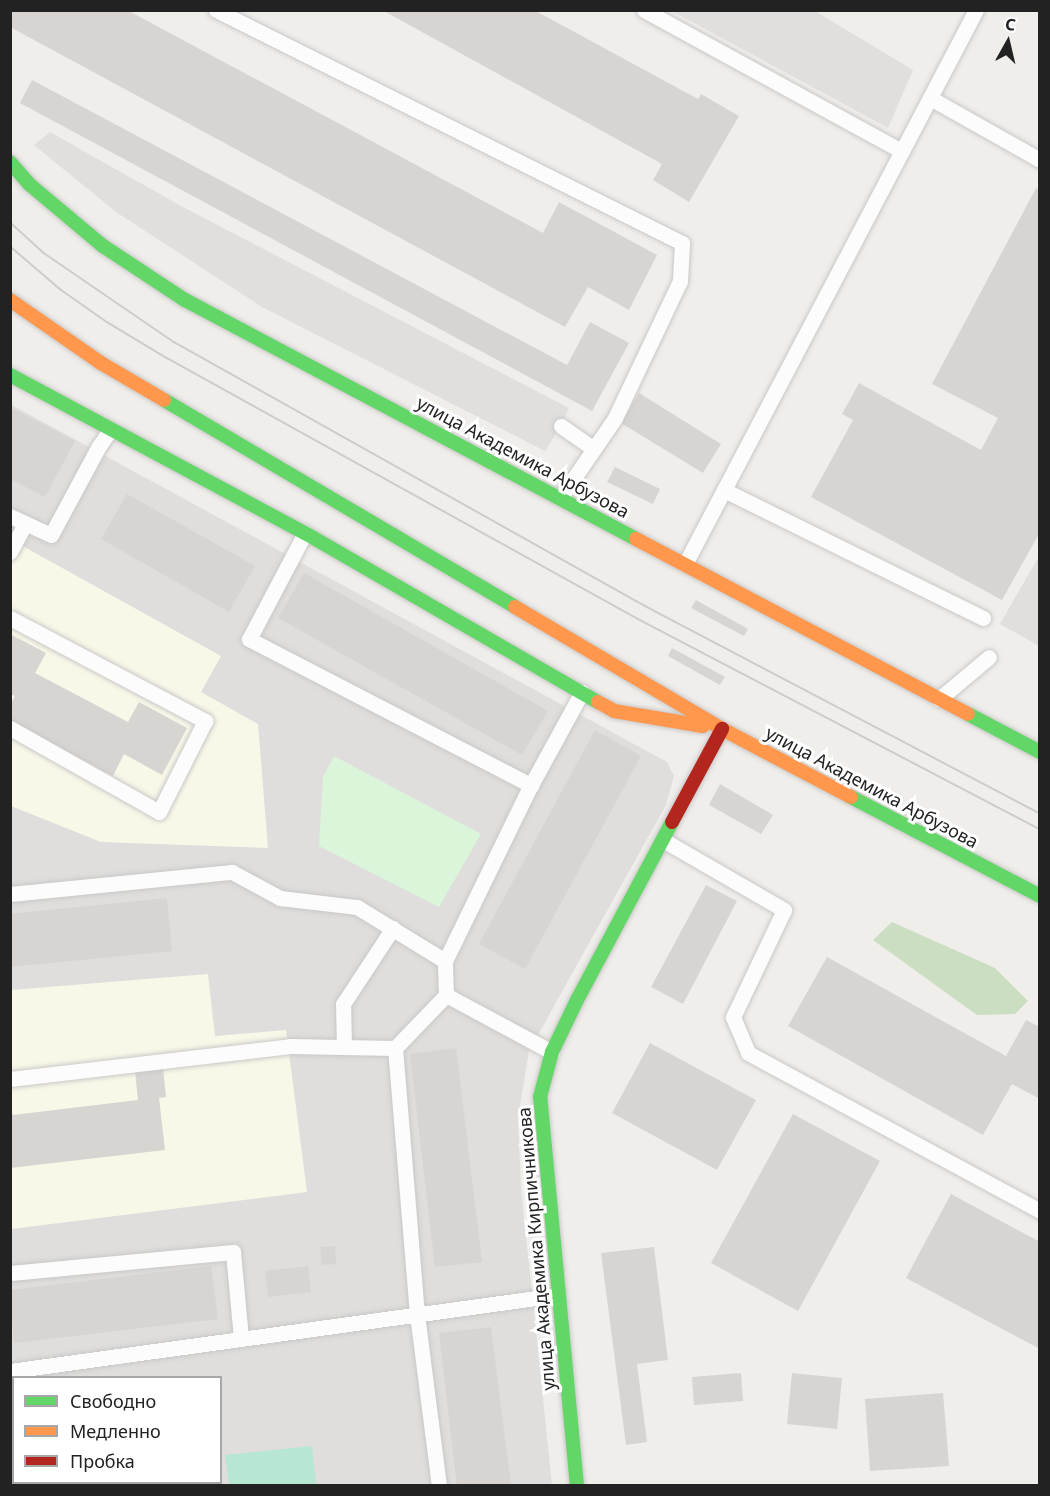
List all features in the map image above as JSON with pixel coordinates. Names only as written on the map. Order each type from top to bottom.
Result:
[{"type":"main road","name":"улица Академика Арбузова","points":[[10,162],[29,184],[103,246],[185,300],[1040,752]]},
{"type":"main road","name":"улица Академика Арбузова","points":[[10,300],[101,363],[722,729],[1040,896]]},
{"type":"main road","points":[[10,375],[305,533],[614,711],[722,729]]},
{"type":"main road","name":"улица Академика Кирпичникова","points":[[577,1485],[540,1097],[552,1052],[577,1000],[722,729]]},
{"type":"lane","points":[[216,10],[682,243],[680,281],[615,418],[561,497]]},
{"type":"lane","points":[[644,10],[902,151]]},
{"type":"lane","points":[[685,564],[976,10]]},
{"type":"lane","points":[[930,98],[1040,160]]},
{"type":"lane","points":[[561,426],[594,449]]},
{"type":"lane","points":[[10,516],[51,535],[110,430]]},
{"type":"lane","points":[[724,490],[984,618]]},
{"type":"lane","points":[[10,552],[25,524]]},
{"type":"lane","points":[[305,533],[249,639],[531,785]]},
{"type":"lane","points":[[10,618],[205,721],[159,812],[10,728]]},
{"type":"lane","points":[[939,699],[989,657]]},
{"type":"lane","points":[[10,1079],[290,1046],[395,1048],[446,995],[445,961],[531,785],[582,692]]},
{"type":"lane","points":[[663,840],[784,910],[733,1017],[748,1053],[1040,1211]]},
{"type":"lane","points":[[10,894],[232,872],[280,898],[357,907],[445,961]]},
{"type":"lane","points":[[344,1047],[343,1004],[393,928]]},
{"type":"lane","points":[[446,995],[552,1052]]},
{"type":"lane","points":[[395,1048],[417,1315],[439,1485]]},
{"type":"lane","points":[[10,1273],[233,1252],[241,1338]]},
{"type":"lane","points":[[10,1371],[558,1295]]},
{"type":"shaded area","points":[[672,11],[815,11],[913,70],[888,128]]},
{"type":"shaded area","points":[[50,132],[181,206],[569,408],[561,426],[545,451],[262,307],[116,212],[34,145]]},
{"type":"shaded area","points":[[10,404],[667,762],[674,776],[666,805],[529,1051],[518,1118],[521,1188],[552,1485],[11,1485]]},
{"type":"shaded area","points":[[10,539],[221,656],[201,692],[258,724],[268,848],[101,842],[11,806]]},
{"type":"shaded area","points":[[1039,556],[1039,646],[1000,624]]},
{"type":"shaded area","points":[[208,974],[215,1036],[286,1030],[307,1192],[11,1229],[11,990]]},
{"type":"green space","points":[[334,756],[481,834],[439,907],[319,846],[323,777]]},
{"type":"green space","points":[[892,922],[995,968],[1028,1001],[1015,1014],[977,1015],[873,940]]},
{"type":"green space","points":[[312,1446],[316,1484],[229,1485],[225,1455]]},
{"type":"building","points":[[10,10],[127,10],[543,233],[559,202],[657,255],[629,310],[588,287],[565,327],[10,27]]},
{"type":"building","points":[[382,10],[534,10],[698,99],[701,94],[739,116],[689,202],[653,180],[662,164]]},
{"type":"building","points":[[32,80],[567,365],[590,322],[629,343],[592,411],[20,103]]},
{"type":"building","points":[[1036,188],[1040,190],[1040,532],[1002,600],[811,497],[853,420],[842,414],[859,383],[981,450],[998,418],[932,384]]},
{"type":"building","points":[[639,393],[721,444],[703,473],[621,423]]},
{"type":"building","points":[[10,407],[75,441],[45,497],[10,479]]},
{"type":"building","points":[[615,467],[660,489],[653,504],[607,482]]},
{"type":"building","points":[[127,494],[255,566],[229,612],[101,539]]},
{"type":"building","points":[[304,573],[548,711],[522,755],[278,618]]},
{"type":"building","points":[[696,600],[748,629],[744,636],[691,608]]},
{"type":"building","points":[[10,634],[46,653],[35,673],[128,722],[139,702],[187,728],[162,775],[124,754],[113,776],[10,722],[10,705],[15,696],[10,694]]},
{"type":"building","points":[[672,648],[725,677],[720,685],[668,656]]},
{"type":"building","points":[[595,730],[641,756],[525,969],[479,944]]},
{"type":"building","points":[[720,784],[773,815],[761,834],[709,805]]},
{"type":"building","points":[[706,885],[737,901],[683,1004],[651,987]]},
{"type":"building","points":[[167,898],[172,951],[10,967],[10,914]]},
{"type":"building","points":[[827,957],[1006,1056],[1026,1020],[1040,1027],[1040,1099],[1012,1084],[983,1135],[788,1026]]},
{"type":"building","points":[[650,1043],[756,1100],[717,1170],[612,1113]]},
{"type":"building","points":[[456,1048],[482,1262],[435,1267],[410,1054]]},
{"type":"building","points":[[163,1068],[166,1097],[159,1098],[165,1150],[10,1168],[10,1109],[13,1115],[138,1100],[135,1071]]},
{"type":"building","points":[[793,1114],[880,1161],[798,1311],[711,1263]]},
{"type":"building","points":[[951,1194],[1040,1242],[1040,1349],[906,1278]]},
{"type":"building","points":[[335,1246],[336,1264],[322,1265],[320,1247]]},
{"type":"building","points":[[654,1247],[668,1360],[637,1364],[647,1442],[626,1445],[601,1253]]},
{"type":"building","points":[[211,1266],[218,1319],[14,1343],[10,1290]]},
{"type":"building","points":[[308,1266],[311,1292],[268,1297],[265,1271]]},
{"type":"building","points":[[491,1327],[511,1486],[457,1486],[439,1333]]},
{"type":"building","points":[[741,1373],[743,1401],[694,1405],[692,1377]]},
{"type":"building","points":[[792,1373],[842,1378],[837,1429],[787,1424]]},
{"type":"building","points":[[943,1393],[949,1466],[870,1471],[865,1399]]},
{"type":"tram line","points":[[10,222],[44,253],[174,342],[645,606],[1040,813]]},
{"type":"tram line","points":[[10,246],[60,289],[107,322],[167,358],[638,619],[1040,829]]},
{"type":"traffic: fast","points":[[10,162],[29,184],[103,246],[185,300],[636,539]]},
{"type":"traffic: fast","points":[[10,375],[305,533],[598,702]]},
{"type":"traffic: fast","points":[[164,400],[515,607]]},
{"type":"traffic: fast","points":[[968,714],[1040,752]]},
{"type":"traffic: fast","points":[[851,797],[1040,896]]},
{"type":"traffic: fast","points":[[577,1486],[540,1097],[552,1052],[577,1000],[672,822]]},
{"type":"traffic: slow","points":[[10,300],[101,363],[164,400]]},
{"type":"traffic: slow","points":[[636,539],[968,714]]},
{"type":"traffic: slow","points":[[515,607],[722,729],[851,797]]},
{"type":"traffic: slow","points":[[598,702],[614,711],[703,726]]},
{"type":"traffic: jam","points":[[672,822],[722,729]]}]
